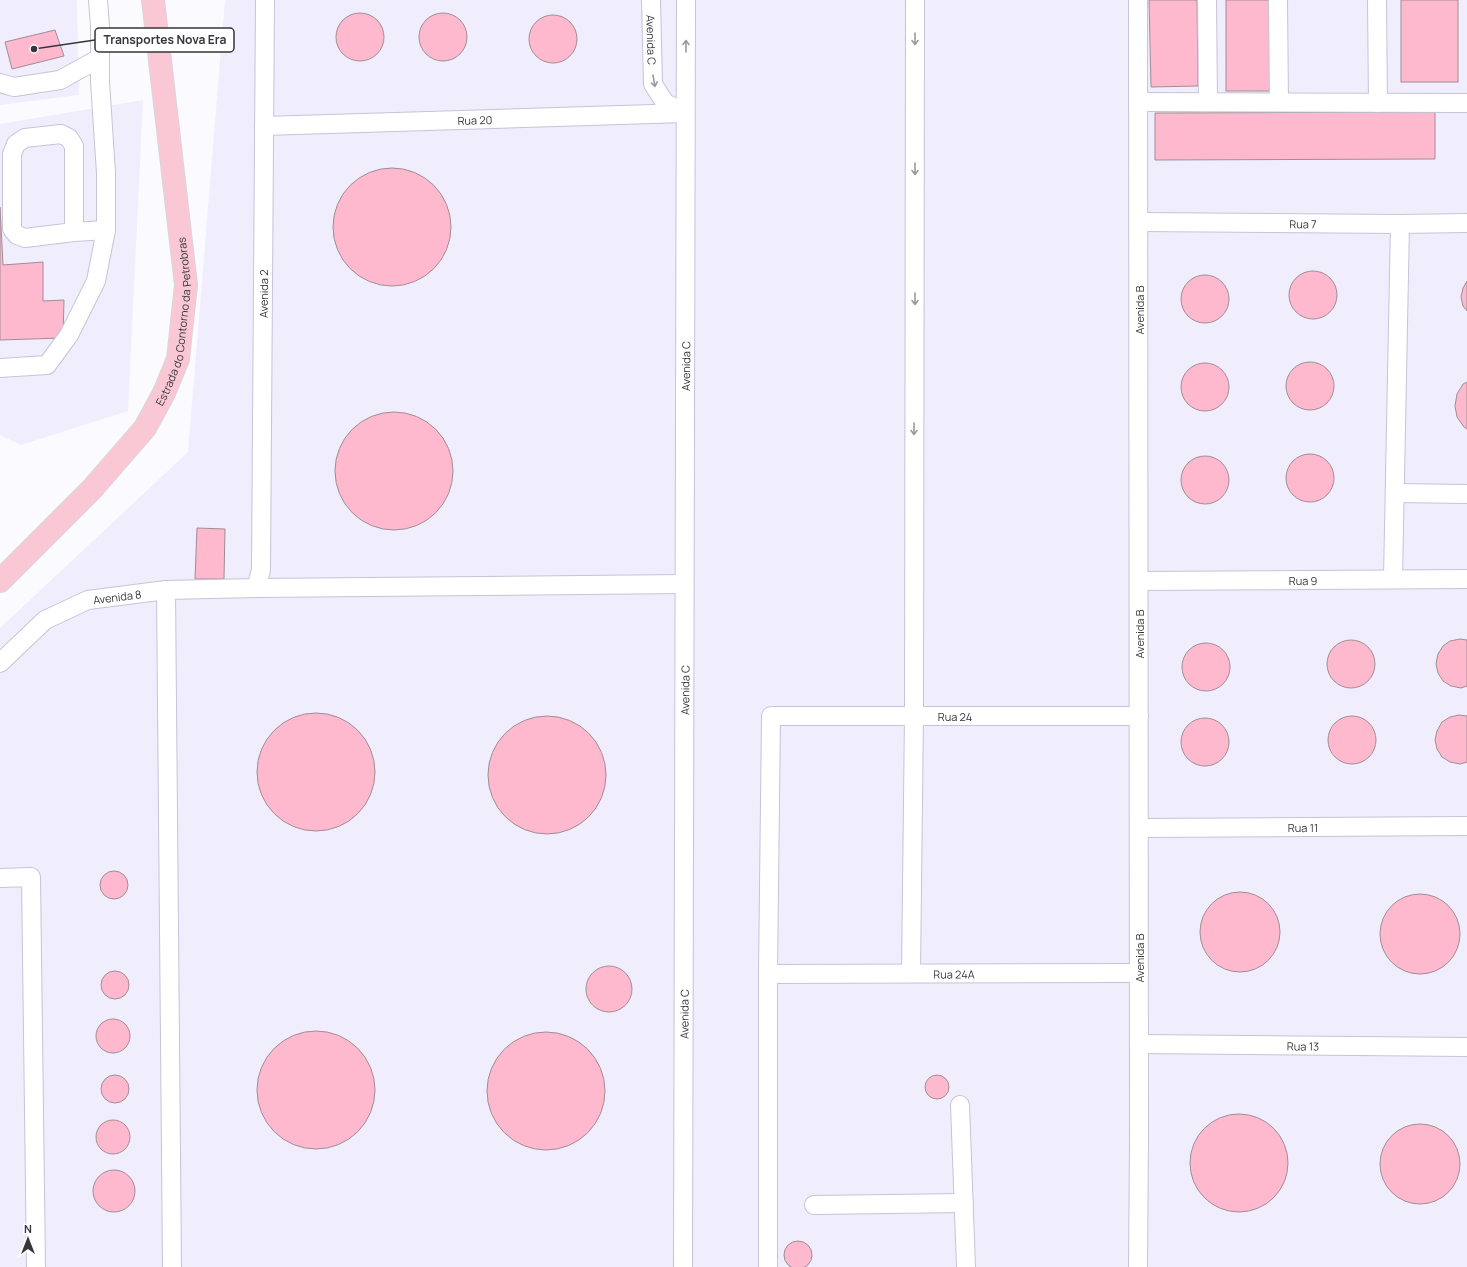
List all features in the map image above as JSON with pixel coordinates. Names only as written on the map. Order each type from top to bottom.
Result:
[{"type":"main road","name":"Estrada do Contorno da Petrobras","points":[[0,581],[92,489],[145,428],[164,393],[178,359],[186,285],[153,0]]},
{"type":"lane","points":[[0,368],[47,364],[69,335],[96,281],[106,230],[106,173],[100,82],[98,0]]},
{"type":"lane","name":"Avenida 2","points":[[256,588],[261,570],[265,0]]},
{"type":"lane","name":"Avenida C","points":[[651,0],[653,84],[665,103],[686,113]]},
{"type":"lane","name":"Avenida C","points":[[683,1267],[686,0]]},
{"type":"lane","points":[[911,974],[914,716],[915,0]]},
{"type":"lane","name":"Avenida B","points":[[1138,0],[1138,1267]]},
{"type":"lane","points":[[1207,0],[1208,102]]},
{"type":"lane","points":[[1278,0],[1279,102]]},
{"type":"lane","points":[[1377,0],[1378,102]]},
{"type":"lane","points":[[0,83],[14,87],[60,80],[100,58]]},
{"type":"lane","points":[[1138,102],[1467,103]]},
{"type":"lane","name":"Rua 20","points":[[264,126],[686,113]]},
{"type":"lane","points":[[74,232],[74,146],[70,138],[61,134],[25,138],[16,144],[12,154],[12,229],[17,235],[25,238],[106,230]]},
{"type":"lane","name":"Rua 7","points":[[1139,222],[1400,224],[1467,223]]},
{"type":"lane","points":[[1393,579],[1400,224]]},
{"type":"lane","points":[[1395,493],[1467,494]]},
{"type":"lane","name":"Rua 9","points":[[1139,582],[1467,579]]},
{"type":"lane","name":"Avenida 8","points":[[0,663],[45,620],[88,600],[166,590],[684,584]]},
{"type":"lane","points":[[166,590],[172,1267]]},
{"type":"lane","name":"Rua 24","points":[[768,974],[771,716],[1139,716]]},
{"type":"lane","name":"Rua 11","points":[[1139,828],[1467,826]]},
{"type":"lane","points":[[0,878],[31,877],[36,1267]]},
{"type":"lane","name":"Rua 24A","points":[[768,974],[1139,973]]},
{"type":"lane","points":[[768,974],[768,1267]]},
{"type":"lane","name":"Rua 13","points":[[1139,1044],[1467,1048]]},
{"type":"lane","points":[[960,1105],[966,1267]]},
{"type":"lane","points":[[814,1205],[964,1203]]},
{"type":"shaded area","points":[[0,0],[77,0],[79,95],[0,105]]},
{"type":"shaded area","points":[[225,0],[1467,0],[1467,1267],[0,1267],[0,628],[188,452]]},
{"type":"shaded area","points":[[143,100],[128,411],[21,445],[0,435],[0,124]]},
{"type":"building","points":[[1149,0],[1197,0],[1198,86],[1151,87]]},
{"type":"building","points":[[1226,0],[1272,0],[1272,91],[1226,91]]},
{"type":"building","points":[[1401,0],[1458,0],[1458,82],[1401,82]]},
{"type":"building","points":[[355,13],[365,13],[374,17],[380,23],[383,28],[383,46],[374,57],[365,61],[355,61],[346,57],[340,51],[336,42],[336,32],[340,23],[346,17]]},
{"type":"building","points":[[438,13],[448,13],[457,17],[463,23],[466,28],[466,46],[457,57],[448,61],[438,61],[429,57],[423,51],[419,42],[419,32],[423,23],[429,17]]},
{"type":"building","points":[[548,15],[558,15],[567,19],[573,25],[576,30],[576,48],[567,59],[558,63],[548,63],[539,59],[533,53],[529,44],[529,34],[533,25],[539,19]]},
{"type":"building","points":[[55,30],[64,56],[12,69],[5,42]]},
{"type":"building","points":[[1435,112],[1435,159],[1155,160],[1155,113]]},
{"type":"building","points":[[392,168],[403,169],[425,178],[441,194],[450,216],[450,238],[441,260],[425,276],[403,285],[392,286],[381,285],[359,276],[343,260],[334,238],[333,227],[334,216],[343,194],[359,178],[381,169]]},
{"type":"building","points":[[0,207],[3,265],[43,262],[43,301],[64,300],[63,338],[0,340]]},
{"type":"building","points":[[1308,271],[1318,271],[1330,278],[1337,290],[1337,300],[1330,312],[1318,319],[1308,319],[1300,315],[1293,308],[1289,300],[1289,290],[1293,282],[1300,275]]},
{"type":"building","points":[[1200,275],[1210,275],[1222,282],[1229,294],[1229,304],[1222,316],[1210,323],[1200,323],[1192,319],[1185,312],[1181,304],[1181,294],[1185,286],[1192,279]]},
{"type":"building","points":[[1467,281],[1467,311],[1463,306],[1461,297],[1463,288]]},
{"type":"building","points":[[1305,362],[1315,362],[1327,369],[1334,381],[1334,391],[1327,403],[1315,410],[1305,410],[1297,406],[1290,399],[1286,391],[1286,381],[1290,373],[1297,366]]},
{"type":"building","points":[[1200,363],[1210,363],[1222,370],[1229,382],[1229,392],[1222,404],[1210,411],[1200,411],[1192,407],[1185,400],[1181,392],[1181,382],[1185,374],[1192,367]]},
{"type":"building","points":[[1467,382],[1467,429],[1457,417],[1455,406],[1457,394],[1463,384]]},
{"type":"building","points":[[394,412],[405,413],[427,422],[443,438],[452,460],[452,482],[443,504],[427,520],[405,529],[394,530],[383,529],[361,520],[345,504],[336,482],[335,471],[336,460],[345,438],[361,422],[383,413]]},
{"type":"building","points":[[1305,454],[1315,454],[1327,461],[1334,473],[1334,483],[1327,495],[1315,502],[1305,502],[1297,498],[1290,491],[1286,483],[1286,473],[1290,465],[1297,458]]},
{"type":"building","points":[[1200,456],[1210,456],[1222,463],[1229,475],[1229,485],[1222,497],[1210,504],[1200,504],[1192,500],[1185,493],[1181,485],[1181,475],[1185,467],[1192,460]]},
{"type":"building","points":[[197,528],[225,529],[224,579],[195,579]]},
{"type":"building","points":[[1460,639],[1467,640],[1467,686],[1461,688],[1451,686],[1443,681],[1438,673],[1436,664],[1438,654],[1443,646],[1450,641]]},
{"type":"building","points":[[1346,640],[1356,640],[1368,647],[1375,659],[1375,669],[1368,681],[1356,688],[1346,688],[1338,684],[1331,677],[1327,669],[1327,659],[1331,651],[1338,644]]},
{"type":"building","points":[[1201,643],[1211,643],[1223,650],[1230,662],[1230,672],[1223,684],[1211,691],[1201,691],[1193,687],[1186,680],[1182,672],[1182,662],[1186,654],[1193,647]]},
{"type":"building","points":[[316,713],[327,714],[349,723],[365,739],[374,761],[374,783],[365,805],[349,821],[327,830],[316,831],[305,830],[283,821],[267,805],[258,783],[257,772],[258,761],[267,739],[283,723],[305,714]]},
{"type":"building","points":[[1459,715],[1467,716],[1467,762],[1460,764],[1450,762],[1442,757],[1437,749],[1435,740],[1437,731],[1442,722],[1450,717]]},
{"type":"building","points":[[547,716],[558,717],[580,726],[596,742],[605,764],[605,786],[596,808],[580,824],[558,833],[547,834],[536,833],[514,824],[498,808],[489,786],[488,775],[489,764],[498,742],[514,726],[536,717]]},
{"type":"building","points":[[1347,716],[1357,716],[1369,723],[1376,735],[1376,745],[1369,757],[1357,764],[1347,764],[1339,760],[1332,753],[1328,745],[1328,735],[1332,727],[1339,720]]},
{"type":"building","points":[[1200,718],[1210,718],[1222,725],[1229,737],[1229,747],[1222,759],[1210,766],[1200,766],[1192,762],[1185,755],[1181,747],[1181,737],[1185,729],[1192,722]]},
{"type":"building","points":[[114,871],[124,875],[128,885],[124,895],[114,899],[104,895],[100,885],[104,875]]},
{"type":"building","points":[[1240,892],[1255,895],[1268,904],[1277,917],[1280,932],[1277,947],[1268,960],[1255,969],[1240,972],[1225,969],[1212,960],[1203,947],[1200,932],[1203,917],[1212,904],[1225,895]]},
{"type":"building","points":[[1420,894],[1435,897],[1448,906],[1457,919],[1460,934],[1457,949],[1448,962],[1435,971],[1420,974],[1405,971],[1392,962],[1383,949],[1380,934],[1383,919],[1392,906],[1405,897]]},
{"type":"building","points":[[609,966],[622,970],[628,976],[632,989],[628,1002],[622,1008],[609,1012],[596,1008],[590,1002],[586,989],[590,976],[596,970]]},
{"type":"building","points":[[115,971],[125,975],[129,985],[125,995],[115,999],[105,995],[101,985],[105,975]]},
{"type":"building","points":[[116,1019],[123,1021],[128,1026],[130,1036],[128,1046],[123,1051],[110,1053],[103,1051],[98,1046],[96,1033],[98,1026],[103,1021]]},
{"type":"building","points":[[316,1031],[327,1032],[349,1041],[365,1057],[374,1079],[374,1101],[365,1123],[349,1139],[327,1148],[316,1149],[305,1148],[283,1139],[267,1123],[258,1101],[257,1090],[258,1079],[267,1057],[283,1041],[305,1032]]},
{"type":"building","points":[[546,1032],[557,1033],[579,1042],[595,1058],[604,1080],[604,1102],[595,1124],[579,1140],[557,1149],[546,1150],[535,1149],[513,1140],[497,1124],[488,1102],[487,1091],[488,1080],[497,1058],[513,1042],[535,1033]]},
{"type":"building","points":[[115,1075],[125,1079],[129,1089],[125,1099],[115,1103],[105,1099],[101,1089],[105,1079]]},
{"type":"building","points":[[937,1075],[946,1078],[949,1087],[946,1096],[937,1099],[928,1096],[925,1087],[928,1078]]},
{"type":"building","points":[[1239,1114],[1258,1118],[1274,1128],[1284,1144],[1288,1163],[1284,1182],[1274,1198],[1258,1208],[1239,1212],[1220,1208],[1204,1198],[1194,1182],[1190,1163],[1194,1144],[1204,1128],[1220,1118]]},
{"type":"building","points":[[116,1120],[123,1122],[128,1127],[130,1137],[128,1147],[123,1152],[110,1154],[103,1152],[98,1147],[96,1134],[98,1127],[103,1122]]},
{"type":"building","points":[[1420,1124],[1435,1127],[1448,1136],[1457,1149],[1460,1164],[1457,1179],[1448,1192],[1435,1201],[1420,1204],[1405,1201],[1392,1192],[1383,1179],[1380,1164],[1383,1149],[1392,1136],[1405,1127]]},
{"type":"building","points":[[110,1170],[118,1170],[129,1176],[135,1187],[135,1195],[129,1206],[118,1212],[110,1212],[99,1206],[93,1195],[93,1187],[99,1176]]},
{"type":"building","points":[[798,1241],[808,1245],[812,1255],[808,1265],[798,1269],[788,1265],[784,1255],[788,1245]]},
{"type":"place","name":"Transportes Nova Era","points":[[34,49]]}]
